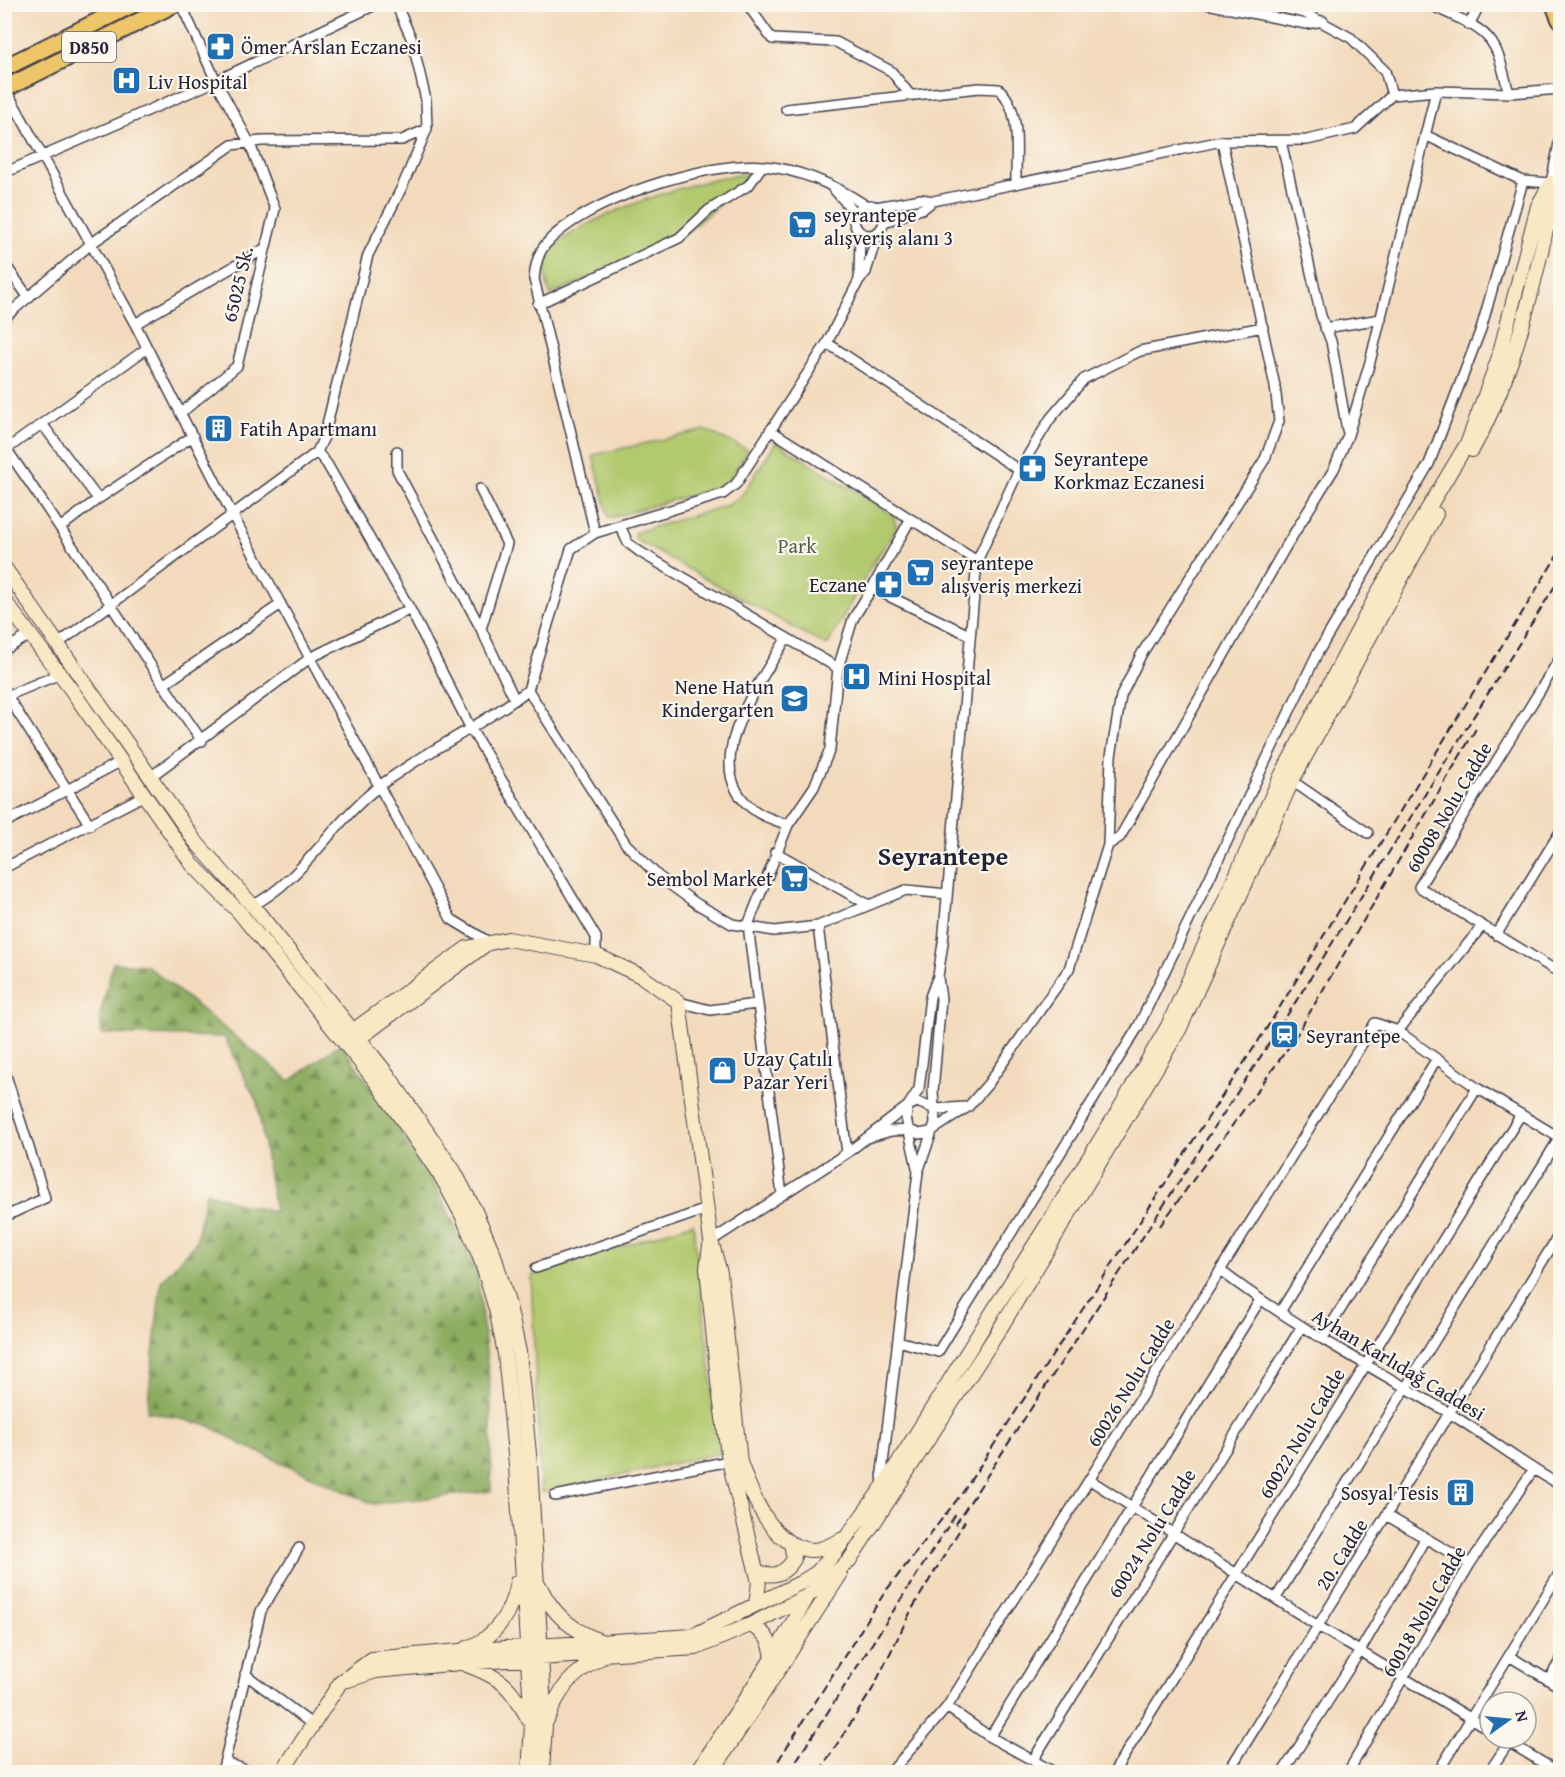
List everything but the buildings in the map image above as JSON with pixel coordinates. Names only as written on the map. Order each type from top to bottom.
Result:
[{"type":"highway","name":"D850","points":[[4,68],[133,4]]},
{"type":"highway","name":"D850","points":[[5,88],[174,4]]},
{"type":"highway","points":[[1554,4],[1560,19]]},
{"type":"street","name":"65025 Sk.","points":[[181,4],[216,81],[250,144],[275,209],[237,366],[181,412]]},
{"type":"street","points":[[4,173],[216,81],[377,4]]},
{"type":"street","points":[[59,643],[317,452],[324,437],[368,255],[403,185],[427,129],[426,100],[412,40],[396,4]]},
{"type":"street","points":[[747,4],[772,39],[836,42],[891,71],[911,96]]},
{"type":"street","points":[[1207,4],[1306,24],[1323,21]]},
{"type":"street","points":[[1265,4],[1305,13],[1351,38],[1385,71],[1392,95]]},
{"type":"street","points":[[1429,4],[1469,25],[1490,40],[1500,62],[1509,93]]},
{"type":"street","points":[[1469,25],[1480,4]]},
{"type":"street","points":[[5,88],[92,243],[232,514],[451,919],[489,942]]},
{"type":"street","points":[[786,109],[979,88],[999,89],[1008,97],[1014,118],[1016,184]]},
{"type":"street","points":[[855,213],[870,206],[921,199],[933,201],[1222,141],[1307,140],[1354,129],[1392,95],[1436,91],[1509,93],[1560,89]]},
{"type":"street","points":[[1108,846],[1120,837],[1334,469],[1348,435],[1381,318],[1436,91]]},
{"type":"street","points":[[4,318],[92,243],[232,145],[261,141],[402,140],[427,129]]},
{"type":"street","points":[[1425,135],[1523,181],[1551,183]]},
{"type":"street","points":[[712,1773],[998,1332],[1179,1030],[1292,781],[1391,596],[1490,419],[1554,226],[1551,183],[1560,138]]},
{"type":"street","points":[[867,1138],[891,1131],[910,1130],[919,1134],[930,1132],[968,1107],[988,1084],[1069,969],[1108,846],[1111,756],[1120,696],[1141,655],[1265,459],[1278,421],[1275,386],[1222,141]]},
{"type":"street","points":[[1281,141],[1325,328],[1331,341],[1348,435]]},
{"type":"street","points":[[595,533],[538,304],[534,279],[539,255],[553,237],[579,218],[614,201],[693,172],[736,165],[793,171],[842,190],[882,213],[884,222]]},
{"type":"street","points":[[538,304],[679,238],[709,210],[749,185],[762,166]]},
{"type":"street","points":[[898,1341],[938,1352],[1138,1028],[1317,654],[1429,464],[1481,329],[1523,181]]},
{"type":"street","points":[[529,1773],[539,1725],[558,1694],[572,1677],[606,1649],[692,1636],[816,1573],[834,1554],[884,1487],[1073,1184],[1168,1026],[1281,776],[1380,589],[1468,442],[1498,360],[1538,206],[1551,183]]},
{"type":"street","points":[[831,186],[855,213],[854,224],[860,232],[869,235],[878,232]]},
{"type":"street","points":[[238,912],[253,906],[286,883],[356,806],[379,786],[471,729],[528,690],[571,549],[595,533],[723,494],[736,484],[827,343],[859,280],[866,272],[878,232],[884,222],[924,208],[933,201]]},
{"type":"street","points":[[859,280],[860,232]]},
{"type":"street","points":[[135,324],[264,249]]},
{"type":"street","points":[[4,263],[29,298]]},
{"type":"street","points":[[1325,328],[1381,318]]},
{"type":"street","points":[[884,1487],[882,1472],[918,1172],[935,1123],[933,1091],[941,999],[938,976],[977,561],[1019,470],[1050,420],[1084,378],[1140,351],[1263,327]]},
{"type":"street","points":[[827,343],[1019,470]]},
{"type":"street","points":[[146,349],[6,451],[61,527],[202,741]]},
{"type":"street","points":[[43,425],[98,499]]},
{"type":"street","points":[[770,430],[977,561]]},
{"type":"street","points":[[61,527],[98,499],[193,436]]},
{"type":"street","points":[[397,450],[398,470],[482,629],[516,700]]},
{"type":"street","points":[[317,452],[327,464],[410,609],[471,729],[596,937],[596,955]]},
{"type":"street","points":[[480,489],[507,544],[501,573],[482,629]]},
{"type":"street","points":[[782,1195],[756,1004],[748,925],[775,852],[788,825],[814,787],[830,749],[838,668],[853,619],[910,520]]},
{"type":"street","points":[[620,526],[628,543],[640,552],[838,668]]},
{"type":"street","points":[[4,567],[195,841],[253,906],[350,1039],[442,1178],[481,1260],[496,1310],[505,1354],[516,1466],[527,1654],[539,1725]]},
{"type":"street","points":[[872,588],[969,635]]},
{"type":"street","points":[[4,600],[60,674],[192,864],[238,912],[350,1039],[388,1075],[454,1171],[475,1211],[494,1255],[519,1352],[537,1579],[541,1653],[539,1725],[542,1773]]},
{"type":"street","points":[[163,685],[280,604]]},
{"type":"street","points":[[149,778],[202,741],[310,658],[410,609]]},
{"type":"street","points":[[4,650],[30,635]]},
{"type":"street","points":[[786,639],[741,717],[732,744],[730,767],[735,786],[743,799],[758,813],[788,825]]},
{"type":"street","name":"60008 Nolu Cadde","points":[[1560,658],[1419,887],[1560,973]]},
{"type":"street","points":[[60,674],[6,695],[90,825]]},
{"type":"street","points":[[528,690],[626,844],[658,876],[697,904],[732,924],[774,931],[818,926],[906,890],[947,894]]},
{"type":"street","points":[[4,824],[120,762]]},
{"type":"street","points":[[1292,781],[1368,832]]},
{"type":"street","points":[[4,868],[143,796]]},
{"type":"street","points":[[1496,934],[1560,832]]},
{"type":"street","points":[[775,852],[868,905]]},
{"type":"street","points":[[818,926],[847,1153]]},
{"type":"street","points":[[1276,1599],[1560,1137],[1477,1088],[1398,1031],[1482,926]]},
{"type":"street","points":[[350,1039],[467,948],[508,939],[596,955],[641,976],[679,1002],[710,1010],[756,1004]]},
{"type":"street","points":[[918,1172],[906,1118],[908,1106],[919,1089],[930,997],[938,976]]},
{"type":"street","points":[[679,1002],[711,1241],[720,1273],[740,1462],[750,1491],[773,1527],[792,1544],[811,1550],[829,1546],[849,1535]]},
{"type":"street","name":"60026 Nolu Cadde","points":[[896,1771],[947,1707],[1375,1023],[1398,1031]]},
{"type":"street","points":[[1280,1312],[1436,1060]]},
{"type":"street","points":[[4,1069],[45,1198],[5,1214]]},
{"type":"street","points":[[1323,1338],[1477,1088]]},
{"type":"street","points":[[756,1604],[759,1582],[729,1461],[707,1268],[711,1241],[847,1153],[908,1106],[917,1102],[935,1109],[968,1107]]},
{"type":"street","name":"60022 Nolu Cadde","points":[[1114,1773],[1238,1574],[1365,1363],[1521,1114]]},
{"type":"street","points":[[536,1268],[707,1209]]},
{"type":"street","name":"20. Cadde","points":[[1228,1773],[1560,1233]]},
{"type":"street","name":"Ayhan Karlıdağ Caddesi","points":[[1221,1271],[1260,1300],[1405,1389],[1449,1413],[1533,1470],[1560,1485]]},
{"type":"street","points":[[990,1737],[1260,1300]]},
{"type":"street","name":"60024 Nolu Cadde","points":[[1033,1760],[1302,1326]]},
{"type":"street","points":[[555,1496],[729,1461]]},
{"type":"street","name":"60018 Nolu Cadde","points":[[1348,1773],[1406,1678],[1470,1564],[1533,1470]]},
{"type":"street","points":[[1090,1480],[1318,1626],[1478,1722]]},
{"type":"street","points":[[1386,1515],[1470,1564]]},
{"type":"street","points":[[1283,1773],[1360,1651],[1425,1539]]},
{"type":"street","points":[[756,1570],[768,1576],[777,1575],[788,1569],[794,1559],[792,1544]]},
{"type":"street","points":[[222,1773],[261,1611],[299,1548]]},
{"type":"street","points":[[697,1773],[772,1657],[834,1554]]},
{"type":"street","points":[[282,1773],[340,1683],[376,1671],[459,1657],[606,1649],[696,1648],[750,1625],[809,1595],[849,1561]]},
{"type":"street","points":[[459,1657],[501,1624],[514,1601],[521,1562]]},
{"type":"street","points":[[1438,1773],[1560,1572]]},
{"type":"street","points":[[537,1579],[548,1604],[562,1621],[606,1649]]},
{"type":"street","points":[[750,1625],[764,1632],[770,1641],[772,1657]]},
{"type":"street","points":[[1509,1656],[1560,1687]]},
{"type":"street","points":[[459,1657],[494,1675],[508,1687],[539,1725]]},
{"type":"street","points":[[1549,1679],[1560,1661]]},
{"type":"street","points":[[245,1674],[313,1725]]},
{"type":"street","points":[[947,1707],[990,1737],[1054,1773]]},
{"type":"street","points":[[1489,1773],[1500,1750]]},
{"type":"street","points":[[1520,1750],[1554,1772],[1560,1758]]},
{"type":"street","points":[[225,1762],[251,1773]]},
{"type":"green space","points":[[755,174],[681,237],[550,295],[545,270],[548,255],[561,241],[584,227],[612,213],[676,189],[708,181]]},
{"type":"green space","points":[[705,430],[748,450],[726,485],[609,518],[593,455]]},
{"type":"green space","name":"Park","points":[[776,442],[893,515],[897,528],[870,568],[827,646],[636,540],[634,533],[728,505],[743,494]]},
{"type":"green space","points":[[113,963],[146,965],[290,1081],[341,1043],[430,1175],[477,1271],[491,1397],[491,1491],[373,1504],[241,1444],[210,1426],[147,1411],[161,1281],[196,1242],[206,1192],[243,1205],[275,1212],[257,1102],[224,1037],[102,1034],[100,1016]]},
{"type":"green space","points":[[693,1223],[720,1453],[541,1493],[531,1276]]},
{"type":"railway","points":[[771,1772],[885,1592],[963,1492],[1270,1023],[1560,551]]},
{"type":"railway","points":[[955,1525],[1278,1030],[1560,578]]},
{"type":"railway","points":[[1160,1226],[1293,1041],[1477,727]]},
{"type":"railway","points":[[789,1772],[956,1514]]},
{"type":"railway","points":[[819,1772],[872,1690],[912,1609],[965,1521]]},
{"type":"place","name":"Ömer Arslan Eczanesi","points":[[220,46]]},
{"type":"place","name":"Liv Hospital","points":[[127,81]]},
{"type":"place","name":"seyrantepe alışveriş alanı 3","points":[[803,225]]},
{"type":"place","name":"Fatih Apartmanı","points":[[219,428]]},
{"type":"place","name":"Seyrantepe Korkmaz Eczanesi","points":[[1033,469]]},
{"type":"place","name":"seyrantepe alışveriş merkezi","points":[[920,573]]},
{"type":"place","name":"Eczane","points":[[888,584]]},
{"type":"place","name":"Mini Hospital","points":[[857,677]]},
{"type":"place","name":"Nene Hatun Kindergarten","points":[[795,698]]},
{"type":"place","name":"Sembol Market","points":[[794,878]]},
{"type":"place","name":"Seyrantepe","points":[[1285,1035]]},
{"type":"place","name":"Uzay Çatılı Pazar Yeri","points":[[722,1070]]},
{"type":"place","name":"Sosyal Tesis","points":[[1460,1492]]},
{"type":"district","name":"Seyrantepe","points":[[943,855]]}]
